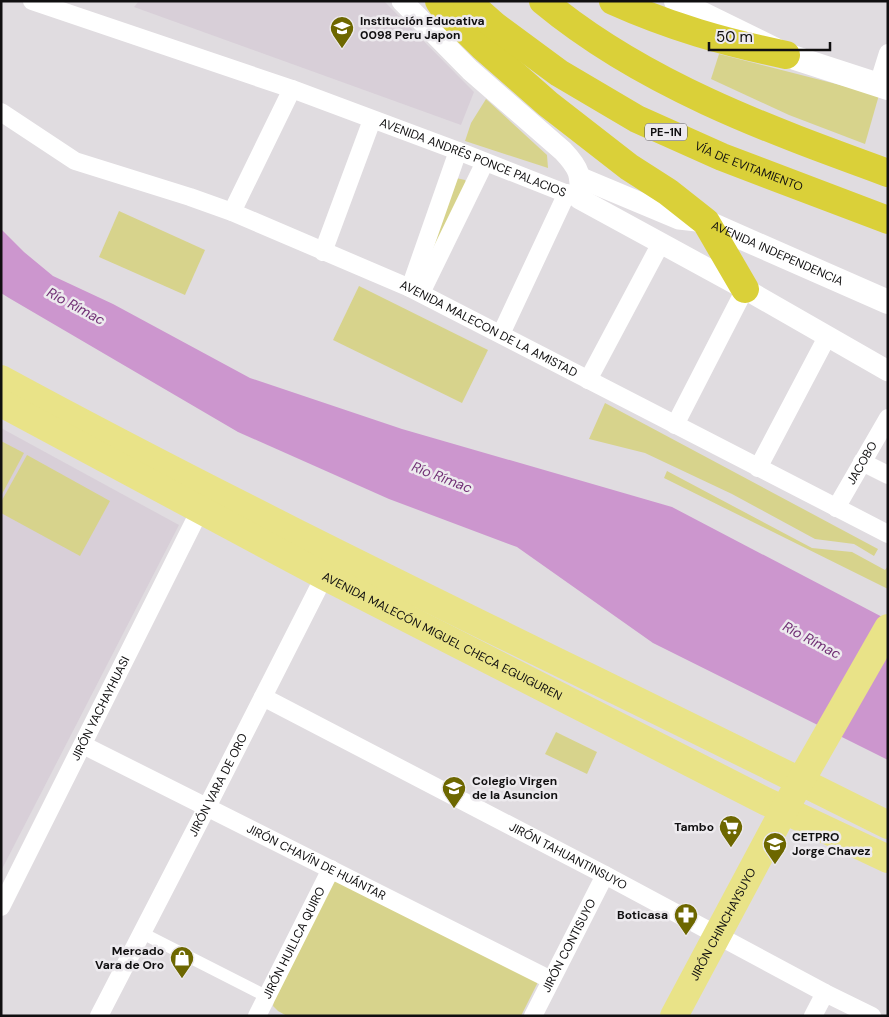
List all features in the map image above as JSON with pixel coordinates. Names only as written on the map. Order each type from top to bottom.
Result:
[{"type":"highway","points":[[439,1],[445,10],[483,48],[548,104],[706,222],[745,289]]},
{"type":"highway","name":"VÍA DE EVITAMIENTO","points":[[467,1],[494,25],[559,73],[637,120],[722,157],[888,220]]},
{"type":"highway","points":[[543,1],[584,33],[658,78],[738,116],[888,173]]},
{"type":"highway","points":[[613,1],[646,16],[689,31],[732,44],[786,55]]},
{"type":"main road","points":[[676,1],[786,55],[883,86]]},
{"type":"main road","name":"AVENIDA INDEPENDENCIA","points":[[706,222],[888,302]]},
{"type":"main road","name":"AVENIDA MALECÓN MIGUEL CHECA EGUIGUREN","points":[[1,379],[330,564],[784,810],[888,859]]},
{"type":"main road","name":"AVENIDA MALECÓN MIGUEL CHECA EGUIGUREN","points":[[1,403],[200,510],[330,564],[805,774],[888,825]]},
{"type":"main road","name":"JIRÓN CHINCHAYSUYO","points":[[674,1016],[784,810],[888,628]]},
{"type":"street","name":"AVENIDA ANDRÉS PONCE PALACIOS","points":[[32,1],[292,89],[485,162],[576,190],[661,243],[888,370]]},
{"type":"street","points":[[402,1],[470,70],[564,151],[574,163],[576,190],[501,334]]},
{"type":"street","points":[[883,86],[888,53]]},
{"type":"street","points":[[232,212],[292,89]]},
{"type":"street","name":"AVENIDA MALECON DE LA AMISTAD","points":[[1,112],[75,161],[232,212],[416,290],[888,534]]},
{"type":"street","points":[[323,252],[372,120]]},
{"type":"street","points":[[416,290],[458,151]]},
{"type":"street","points":[[416,290],[485,162]]},
{"type":"street","name":"AVENIDA INDEPENDENCIA","points":[[576,190],[679,219],[706,222]]},
{"type":"street","points":[[588,380],[661,243]]},
{"type":"street","points":[[675,425],[745,289]]},
{"type":"street","points":[[758,468],[827,337]]},
{"type":"street","name":"JACOBO","points":[[836,508],[888,418]]},
{"type":"street","points":[[862,462],[888,475]]},
{"type":"street","name":"JIRÓN YACHAYHUASI","points":[[1,907],[200,510]]},
{"type":"street","name":"JIRÓN VARA DE ORO","points":[[99,1016],[330,564]]},
{"type":"street","name":"JIRÓN TAHUANTINSUYO","points":[[263,697],[872,1016]]},
{"type":"street","name":"JIRÓN CHAVÍN DE HUÁNTAR","points":[[83,745],[550,980]]},
{"type":"street","name":"JIRÓN HUILLCA QUIRO","points":[[257,1016],[331,869]]},
{"type":"street","name":"JIRÓN CONTISUYO","points":[[533,1016],[606,875]]},
{"type":"street","points":[[142,932],[266,996]]},
{"type":"street","points":[[814,1016],[825,993]]},
{"type":"shaded area","name":"Institución Educativa 0098 Peru Japon","points":[[139,1],[384,1],[474,92],[461,125],[134,7]]},
{"type":"shaded area","points":[[719,54],[879,95],[865,144],[789,115],[711,79]]},
{"type":"shaded area","points":[[486,99],[547,155],[548,168],[465,141],[471,123]]},
{"type":"shaded area","points":[[456,178],[465,180],[468,184],[421,274]]},
{"type":"shaded area","points":[[119,211],[205,250],[185,295],[99,257]]},
{"type":"shaded area","points":[[359,286],[488,350],[462,403],[333,340]]},
{"type":"shaded area","points":[[605,403],[878,549],[874,556],[854,544],[815,539],[732,494],[645,453],[589,439]]},
{"type":"shaded area","points":[[1,428],[179,525],[1,871]]},
{"type":"shaded area","points":[[1,441],[24,453],[1,496]]},
{"type":"shaded area","points":[[27,455],[110,501],[80,556],[1,513],[1,502]]},
{"type":"shaded area","points":[[667,471],[812,548],[852,552],[885,570],[888,566],[888,589],[664,478]]},
{"type":"shaded area","points":[[556,732],[597,752],[587,774],[545,754]]},
{"type":"shaded area","points":[[331,879],[538,982],[521,1016],[287,1016],[278,1011],[273,1006],[274,1000]]},
{"type":"water","name":"Río Rímac","points":[[1,229],[24,252],[53,276],[113,304],[250,378],[402,429],[672,507],[888,620],[888,760],[653,643],[517,547],[389,499],[238,432],[9,298],[1,293]]},
{"type":"place","name":"Institución Educativa 0098 Peru Japon","points":[[342,49]]},
{"type":"place","name":"Colegio Virgen de la Asuncion","points":[[454,809]]},
{"type":"place","name":"Tambo","points":[[731,848]]},
{"type":"place","name":"CETPRO Jorge Chavez","points":[[775,865]]},
{"type":"place","name":"Boticasa","points":[[686,936]]},
{"type":"place","name":"Mercado Vara de Oro","points":[[182,979]]}]
